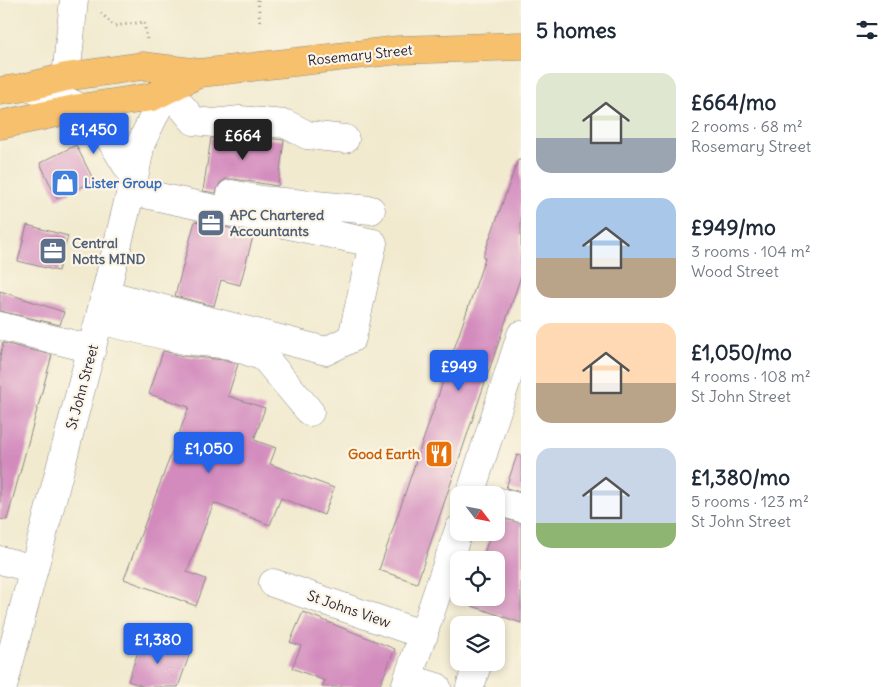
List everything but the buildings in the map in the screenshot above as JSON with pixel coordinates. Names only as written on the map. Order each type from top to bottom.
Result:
[{"type":"highway","name":"Rosemary Street","points":[[13,89],[66,77],[142,66],[200,73],[399,50],[521,46]]},
{"type":"highway","name":"Rosemary Street","points":[[0,125],[80,108],[152,97],[200,73]]},
{"type":"street","points":[[66,77],[74,0]]},
{"type":"street","points":[[13,89],[53,96],[80,108],[108,137],[132,185],[373,243],[352,338],[326,351],[106,294]]},
{"type":"street","points":[[167,89],[194,121],[214,123],[240,120],[286,124],[307,135],[345,139]]},
{"type":"street","name":"St John Street","points":[[3,687],[106,294],[141,143],[167,89]]},
{"type":"street","points":[[132,185],[160,178],[261,200],[371,210]]},
{"type":"street","points":[[99,320],[185,340],[230,345],[264,357],[310,412]]},
{"type":"street","points":[[0,326],[92,349]]},
{"type":"street","points":[[482,486],[521,335]]},
{"type":"street","points":[[505,503],[521,508]]},
{"type":"street","points":[[437,687],[407,682],[455,541]]},
{"type":"street","points":[[0,560],[34,569]]},
{"type":"street","name":"St Johns View","points":[[273,583],[424,635]]},
{"type":"street","points":[[470,687],[475,671]]},
{"type":"path","points":[[258,0],[260,24]]},
{"type":"path","points":[[101,6],[101,12],[114,26],[144,22],[147,43]]},
{"type":"place","name":"Lister Group","points":[[65,183]]},
{"type":"place","name":"APC Chartered Accountants","points":[[211,223]]},
{"type":"place","name":"Central Notts MIND","points":[[53,251]]},
{"type":"place","name":"Good Earth","points":[[439,454]]}]
